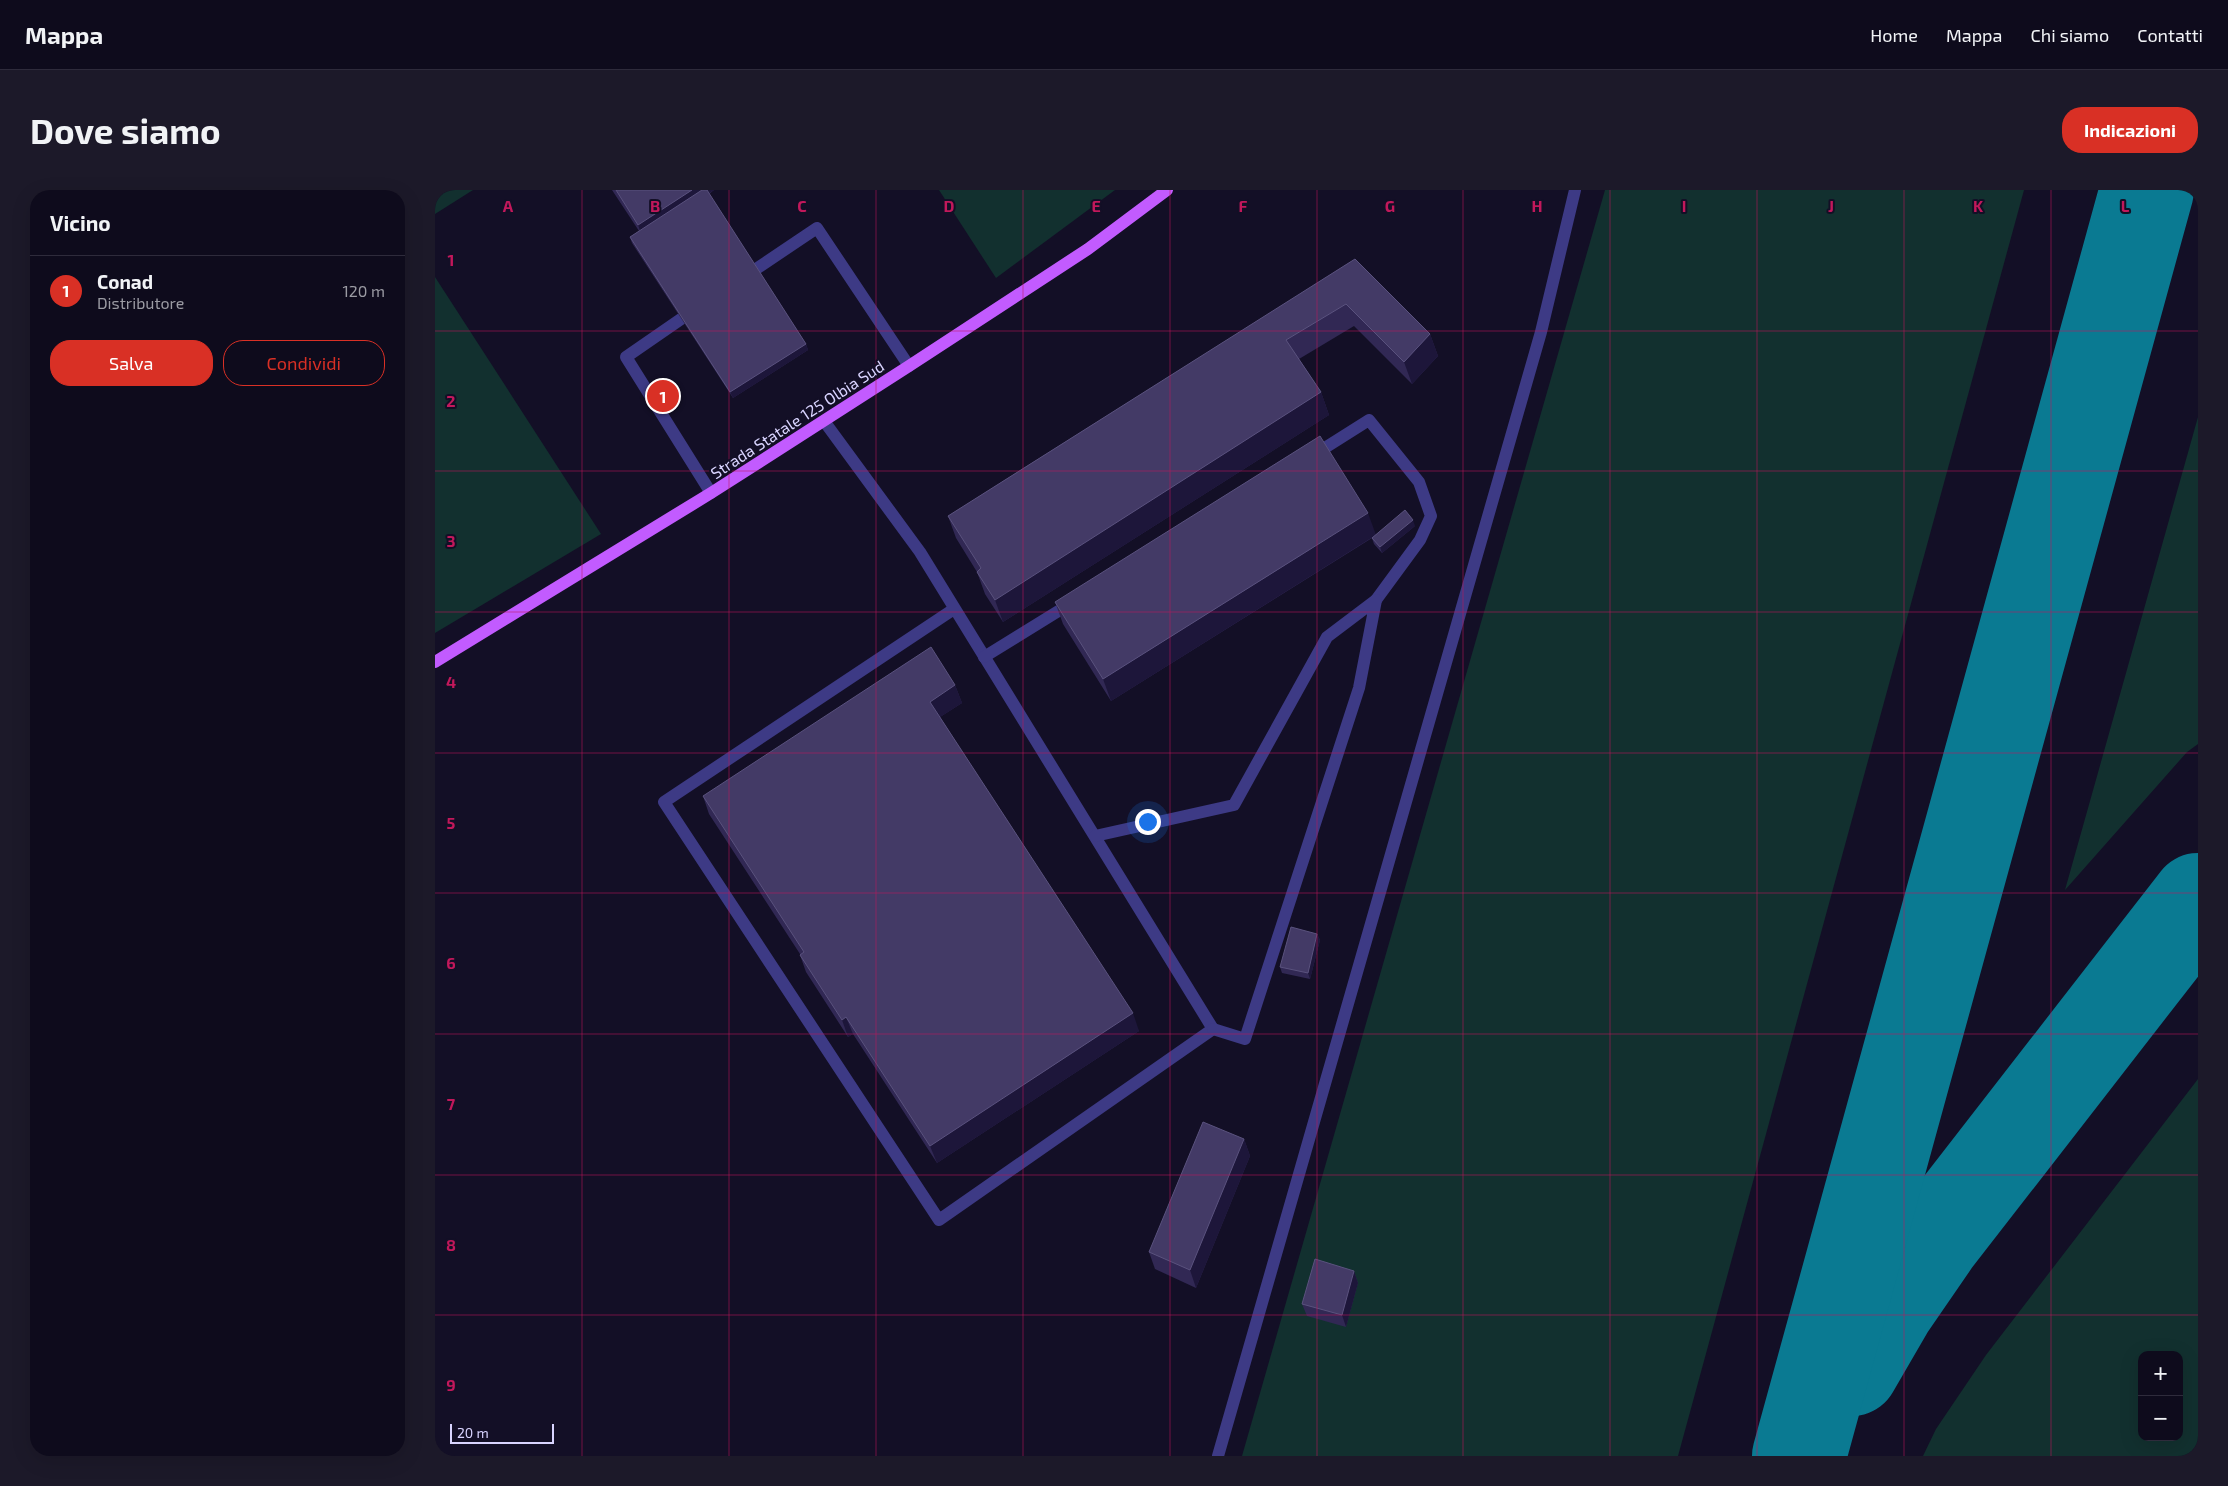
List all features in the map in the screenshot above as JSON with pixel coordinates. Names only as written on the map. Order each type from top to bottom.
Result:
[{"type":"main road","name":"Strada Statale 125 Olbia Sud","points":[[435,662],[711,493],[824,421],[1088,249],[1167,190]]},
{"type":"lane","points":[[1218,1456],[1541,332],[1575,190]]},
{"type":"lane","points":[[756,269],[817,228],[909,366]]},
{"type":"lane","points":[[681,319],[626,357],[711,493]]},
{"type":"lane","points":[[1095,836],[1234,804],[1327,637],[1376,600],[1420,540],[1431,516],[1419,482],[1369,420],[1302,462]]},
{"type":"lane","points":[[824,421],[919,552],[1213,1029],[1245,1039],[1359,688],[1376,600]]},
{"type":"lane","points":[[984,657],[1084,595]]},
{"type":"lane","points":[[954,609],[663,802],[939,1220],[1213,1029]]},
{"type":"green space","points":[[435,190],[473,190],[435,214]]},
{"type":"green space","points":[[939,190],[1115,190],[996,278]]},
{"type":"green space","points":[[1605,190],[2024,190],[1678,1456],[1242,1456]]},
{"type":"green space","points":[[435,277],[601,534],[435,633]]},
{"type":"green space","points":[[2198,417],[2198,744],[2187,752],[2065,890]]},
{"type":"green space","points":[[2198,1079],[2198,1456],[1923,1456],[1936,1429],[1986,1355]]},
{"type":"building","points":[[616,190],[692,190],[638,225]]},
{"type":"building","points":[[702,190],[707,190],[806,344],[730,392],[630,237]]},
{"type":"building","points":[[1355,259],[1430,334],[1404,362],[1346,304],[1286,340],[1321,392],[995,600],[977,572],[981,568],[948,516]]},
{"type":"building","points":[[1320,436],[1368,513],[1103,679],[1055,602]]},
{"type":"building","points":[[1405,510],[1413,520],[1380,547],[1372,538]]},
{"type":"building","points":[[931,647],[955,685],[930,702],[1133,1013],[930,1146],[846,1017],[842,1020],[800,955],[804,952],[703,796]]},
{"type":"building","points":[[1291,927],[1317,934],[1308,973],[1280,967]]},
{"type":"building","points":[[1203,1122],[1244,1139],[1190,1270],[1149,1252]]},
{"type":"building","points":[[1315,1259],[1354,1271],[1342,1315],[1302,1304]]},
{"type":"taxiway","points":[[1799,1456],[2147,190]]},
{"type":"taxiway","points":[[1852,1369],[1888,1307],[1934,1240],[2198,900]]},
{"type":"place","name":"Conad","points":[[663,396]]}]
